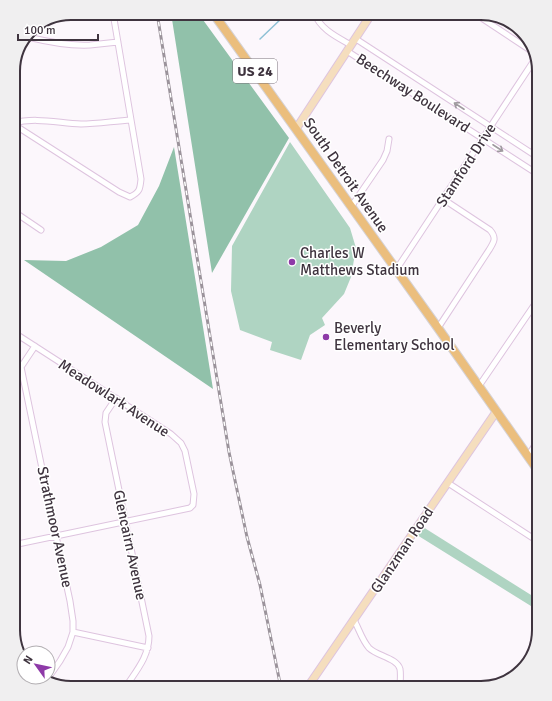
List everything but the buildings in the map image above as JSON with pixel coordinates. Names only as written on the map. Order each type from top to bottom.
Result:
[{"type":"main road","name":"South Detroit Avenue","points":[[218,20],[532,462]]},
{"type":"street","points":[[20,128],[119,192],[130,197],[136,194],[140,188],[141,179],[114,20]]},
{"type":"street","name":"Beechway Boulevard","points":[[318,20],[327,31],[349,48],[532,170]]},
{"type":"street","points":[[296,129],[368,20]]},
{"type":"street","points":[[485,20],[526,47]]},
{"type":"street","points":[[33,38],[56,43],[90,45],[118,42]]},
{"type":"street","name":"Beechway Boulevard","points":[[356,39],[532,153]]},
{"type":"street","name":"Stamford Drive","points":[[396,270],[532,64]]},
{"type":"street","points":[[20,122],[36,120],[82,124],[131,120]]},
{"type":"street","points":[[351,207],[383,160],[387,151],[389,139]]},
{"type":"street","points":[[438,328],[490,250],[495,239],[490,230],[444,199]]},
{"type":"street","points":[[20,216],[41,230]]},
{"type":"street","points":[[479,386],[532,308]]},
{"type":"street","name":"Meadowlark Avenue","points":[[20,336],[172,434],[181,443],[185,451],[194,494],[193,505],[190,508],[126,522]]},
{"type":"street","points":[[21,367],[35,346]]},
{"type":"street","name":"Strathmoor Avenue","points":[[21,367],[73,621],[68,647],[56,667]]},
{"type":"street","name":"Glencairn Avenue","points":[[116,398],[106,413],[105,422],[149,636],[148,648],[144,659],[130,681]]},
{"type":"street","name":"Glanzman Road","points":[[312,681],[496,412]]},
{"type":"street","points":[[528,456],[532,450]]},
{"type":"street","points":[[448,483],[532,537]]},
{"type":"street","points":[[20,544],[126,522]]},
{"type":"street","points":[[354,620],[369,647],[377,654],[396,662],[400,667],[400,681]]},
{"type":"street","points":[[72,632],[148,648]]},
{"type":"green space","points":[[172,20],[203,20],[289,138],[212,273]]},
{"type":"green space","name":"Charles W Matthews Stadium","points":[[290,142],[350,228],[356,248],[351,277],[344,294],[322,318],[325,325],[310,335],[301,360],[270,350],[272,342],[240,330],[231,291],[232,246]]},
{"type":"green space","points":[[174,147],[213,389],[24,260],[66,261],[101,247],[138,225],[159,186]]},
{"type":"green space","points":[[423,527],[532,596],[532,607],[417,535]]},
{"type":"waterway","points":[[260,39],[280,20]]},
{"type":"railway","points":[[158,20],[229,452],[247,537],[260,585],[280,681]]},
{"type":"place","name":"Charles W Matthews Stadium","points":[[292,262]]},
{"type":"place","name":"Beverly Elementary School","points":[[326,337]]}]
